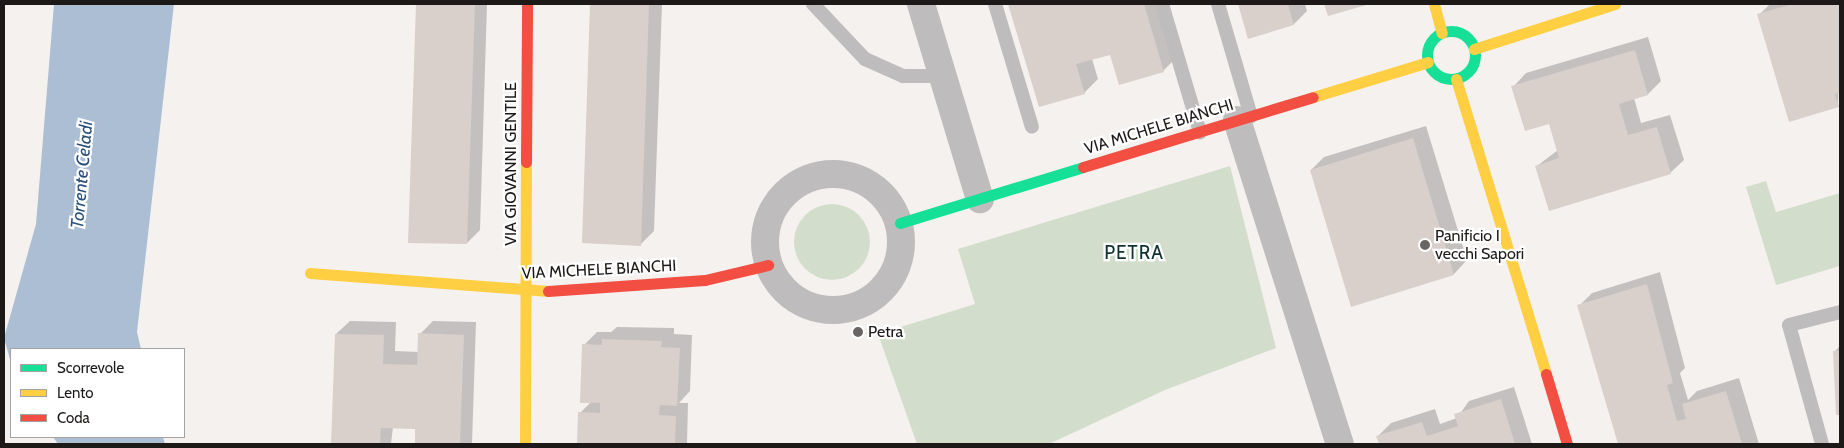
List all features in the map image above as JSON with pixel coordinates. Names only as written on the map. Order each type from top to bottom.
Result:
[{"type":"street","name":"VIA GIOVANNI GENTILE","points":[[525,444],[528,292],[527,4]]},
{"type":"street","points":[[920,4],[980,198]]},
{"type":"street","points":[[1434,4],[1442,32]]},
{"type":"street","points":[[1474,49],[1615,4]]},
{"type":"street","points":[[1442,32],[1468,38],[1474,49],[1475,62],[1456,79]]},
{"type":"street","points":[[1442,32],[1433,39],[1428,62],[1439,75],[1456,79]]},
{"type":"street","name":"VIA MICHELE BIANCHI","points":[[900,223],[1428,62]]},
{"type":"street","points":[[1456,79],[1568,444]]},
{"type":"street","points":[[1244,118],[1340,444]]},
{"type":"street","points":[[834,173],[876,187],[891,203],[900,223],[902,247],[897,269],[884,289],[865,303],[842,310],[819,310],[797,301],[779,285],[768,265],[764,243],[777,202],[793,186],[813,176],[834,173]]},
{"type":"street","name":"VIA MICHELE BIANCHI","points":[[310,273],[528,292],[705,280],[768,265]]},
{"type":"lane","points":[[813,4],[865,60],[903,76],[942,76]]},
{"type":"lane","points":[[995,4],[1032,127]]},
{"type":"lane","points":[[1162,4],[1200,132]]},
{"type":"lane","points":[[1218,4],[1244,118]]},
{"type":"lane","points":[[1822,444],[1789,325],[1840,312]]},
{"type":"green space","points":[[1230,166],[1276,348],[1165,390],[1049,444],[917,444],[878,334],[975,304],[958,249]]},
{"type":"green space","points":[[1766,181],[1776,212],[1840,193],[1840,266],[1776,285],[1746,187]]},
{"type":"green space","points":[[832,204],[846,207],[859,215],[867,228],[870,242],[867,256],[859,269],[846,277],[832,280],[818,277],[805,269],[797,256],[794,242],[797,228],[805,215],[818,207]]},
{"type":"water","name":"Torrente Celadi","points":[[54,4],[174,4],[137,332],[141,348],[10,348],[10,359],[4,338],[36,224]]},
{"type":"water","points":[[54,438],[163,438],[165,444],[58,444]]},
{"type":"building","points":[[416,4],[475,4],[467,244],[408,243]]},
{"type":"building","points":[[590,4],[649,4],[641,246],[582,243]]},
{"type":"building","points":[[1008,4],[1144,4],[1164,72],[1119,85],[1110,55],[1076,64],[1085,94],[1039,107]]},
{"type":"building","points":[[1238,4],[1288,4],[1294,25],[1248,39]]},
{"type":"building","points":[[1324,4],[1370,4],[1328,16]]},
{"type":"building","points":[[1793,4],[1840,4],[1840,93],[1835,94],[1839,107],[1789,122],[1757,14]]},
{"type":"building","points":[[1635,50],[1648,95],[1619,104],[1628,135],[1657,127],[1671,174],[1549,211],[1535,166],[1559,158],[1549,124],[1525,131],[1511,86]]},
{"type":"building","points":[[1413,138],[1454,275],[1351,307],[1310,170]]},
{"type":"building","points":[[1647,284],[1673,383],[1667,385],[1677,421],[1686,419],[1682,404],[1726,391],[1742,444],[1618,444],[1577,305]]},
{"type":"building","points":[[418,333],[464,335],[460,444],[415,444],[415,429],[381,428],[380,444],[331,444],[335,334],[384,335],[383,364],[417,365]]},
{"type":"building","points":[[602,339],[662,341],[661,347],[680,348],[677,406],[660,405],[659,415],[676,416],[675,444],[577,444],[578,412],[600,413],[600,403],[580,403],[582,344],[602,345]]},
{"type":"building","points":[[1833,351],[1840,351],[1840,415],[1836,415]]},
{"type":"building","points":[[1501,399],[1515,444],[1379,444],[1376,436],[1422,422],[1427,436],[1458,426],[1454,414]]},
{"type":"traffic: fast","points":[[1451,31],[1460,33],[1468,38],[1473,46],[1475,55],[1473,64],[1468,72],[1460,77],[1451,79],[1442,77],[1434,72],[1429,64],[1427,55],[1429,46],[1434,38],[1442,33],[1451,31]]},
{"type":"traffic: fast","points":[[900,223],[1083,167]]},
{"type":"traffic: slow","points":[[1434,4],[1442,33]]},
{"type":"traffic: slow","points":[[1474,49],[1615,4]]},
{"type":"traffic: slow","points":[[1313,97],[1428,62]]},
{"type":"traffic: slow","points":[[1456,79],[1546,374]]},
{"type":"traffic: slow","points":[[525,444],[526,162]]},
{"type":"traffic: slow","points":[[310,273],[548,291]]},
{"type":"traffic: jam","points":[[526,162],[527,4]]},
{"type":"traffic: jam","points":[[1083,167],[1313,97]]},
{"type":"traffic: jam","points":[[548,291],[705,280],[768,265]]},
{"type":"traffic: jam","points":[[1546,374],[1567,444]]},
{"type":"place","name":"Panificio I vecchi Sapori","points":[[1425,245]]},
{"type":"place","name":"Petra","points":[[858,332]]},
{"type":"district","name":"PETRA","points":[[1134,253]]}]
